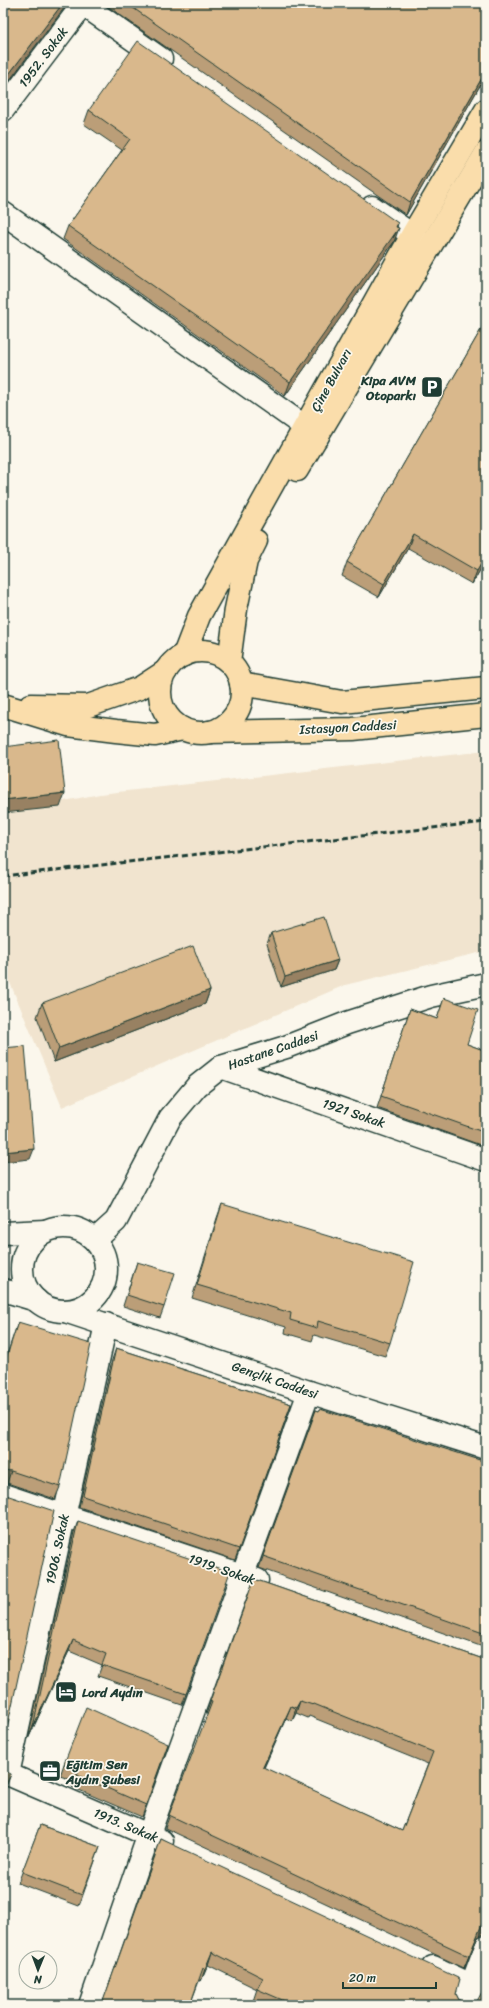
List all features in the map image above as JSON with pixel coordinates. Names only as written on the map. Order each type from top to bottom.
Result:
[{"type":"main road","name":"Çine Bulvarı","points":[[3,705],[88,706],[140,688],[166,671],[173,662],[184,655],[199,616],[311,431],[420,241],[486,110]]},
{"type":"main road","name":"Çine Bulvarı","points":[[420,241],[486,153]]},
{"type":"main road","name":"Çine Bulvarı","points":[[229,662],[236,609],[246,561],[311,431]]},
{"type":"main road","points":[[166,671],[161,684],[160,697],[164,710],[172,721],[183,729],[195,732],[209,732],[221,728],[231,720],[238,709],[242,697],[241,684],[237,672],[229,662],[219,655],[207,652],[195,652],[184,655]]},
{"type":"main road","points":[[241,684],[342,702],[486,688]]},
{"type":"main road","points":[[3,705],[68,724],[116,731],[155,735],[183,729]]},
{"type":"main road","name":"Istasyon Caddesi","points":[[209,732],[353,730],[486,715]]},
{"type":"street","points":[[83,3],[180,72]]},
{"type":"street","name":"1952. Sokak","points":[[3,110],[83,3]]},
{"type":"street","points":[[354,194],[420,241]]},
{"type":"street","points":[[3,213],[311,431]]},
{"type":"street","name":"Hastane Caddesi","points":[[95,1240],[116,1221],[170,1118],[197,1086],[221,1067],[286,1047],[347,1023],[431,996],[486,984]]},
{"type":"street","name":"1921 Sokak","points":[[221,1067],[486,1160]]},
{"type":"street","points":[[3,1232],[45,1231],[58,1227],[72,1227],[85,1232],[95,1240],[103,1252],[106,1265],[105,1279],[100,1292],[90,1302],[78,1308],[65,1311],[51,1309],[36,1300],[3,1290]]},
{"type":"street","points":[[36,1300],[26,1287],[23,1279],[22,1262],[28,1246],[34,1239],[45,1231]]},
{"type":"street","name":"Gençlik Caddesi","points":[[65,1311],[309,1392],[486,1448]]},
{"type":"street","name":"1906. Sokak","points":[[5,1773],[106,1324]]},
{"type":"street","points":[[90,2005],[148,1834],[309,1392]]},
{"type":"street","name":"1919. Sokak","points":[[3,1495],[272,1586]]},
{"type":"street","name":"1913. Sokak","points":[[5,1773],[148,1834],[177,1848]]},
{"type":"street","points":[[464,2005],[479,1988],[486,1946]]},
{"type":"street","points":[[414,1958],[479,1988]]},
{"type":"shaded area","points":[[486,751],[486,951],[345,985],[62,1107],[8,978],[3,978],[3,813],[100,794]]},
{"type":"building","points":[[3,3],[63,3],[3,82]]},
{"type":"building","points":[[126,3],[486,3],[486,71],[410,202]]},
{"type":"building","points":[[138,41],[398,223],[396,227],[399,228],[290,382],[68,226],[130,139],[89,110]]},
{"type":"building","points":[[486,321],[486,555],[477,571],[413,534],[384,584],[347,562]]},
{"type":"building","points":[[59,740],[65,793],[3,800],[3,747]]},
{"type":"building","points":[[324,917],[338,960],[285,977],[271,933]]},
{"type":"building","points":[[193,946],[210,990],[59,1048],[42,1003]]},
{"type":"building","points":[[444,998],[478,1010],[467,1044],[486,1051],[486,1133],[381,1096],[410,1009],[437,1019]]},
{"type":"building","points":[[25,1046],[34,1149],[3,1152],[3,1048]]},
{"type":"building","points":[[222,1204],[414,1262],[390,1343],[318,1321],[317,1328],[290,1320],[291,1313],[197,1285]]},
{"type":"building","points":[[137,1262],[175,1273],[164,1307],[127,1295]]},
{"type":"building","points":[[18,1322],[91,1344],[60,1487],[11,1471],[3,1471],[3,1368]]},
{"type":"building","points":[[116,1348],[291,1404],[239,1549],[83,1496]]},
{"type":"building","points":[[320,1409],[486,1462],[486,1634],[263,1556],[316,1410],[319,1411]]},
{"type":"building","points":[[3,1494],[54,1511],[3,1747]]},
{"type":"building","points":[[78,1521],[230,1572],[186,1694],[102,1665],[106,1654],[73,1640],[33,1727]]},
{"type":"building","points":[[254,1579],[486,1660],[486,1923],[482,1924],[469,1956],[169,1815],[212,1702],[210,1701]],"holes":[[[300,1701],[314,1704],[433,1752],[402,1831],[263,1767],[291,1706],[296,1708]]]},
{"type":"building","points":[[86,1707],[168,1744],[146,1805],[77,1775],[79,1769],[64,1764]]},
{"type":"building","points":[[3,1770],[11,1774],[3,1791]]},
{"type":"building","points":[[40,1825],[100,1847],[82,1895],[22,1872]]},
{"type":"building","points":[[161,1839],[460,1979],[456,1994],[459,2000],[464,2004],[470,2005],[294,2005],[257,1989],[263,1978],[212,1952],[205,1969],[203,1968],[190,2005],[102,2004]]},
{"type":"building","points":[[3,1987],[7,1996],[3,2003]]},
{"type":"building","points":[[483,1990],[486,1991],[486,2005],[470,2005],[476,2003]]},
{"type":"railway","points":[[3,876],[486,822]]},
{"type":"place","name":"Kipa AVM Otoparkı","points":[[432,387]]},
{"type":"place","name":"Lord Aydın","points":[[66,1692]]},
{"type":"place","name":"Eğitim Sen Aydın Şubesi","points":[[50,1771]]}]
